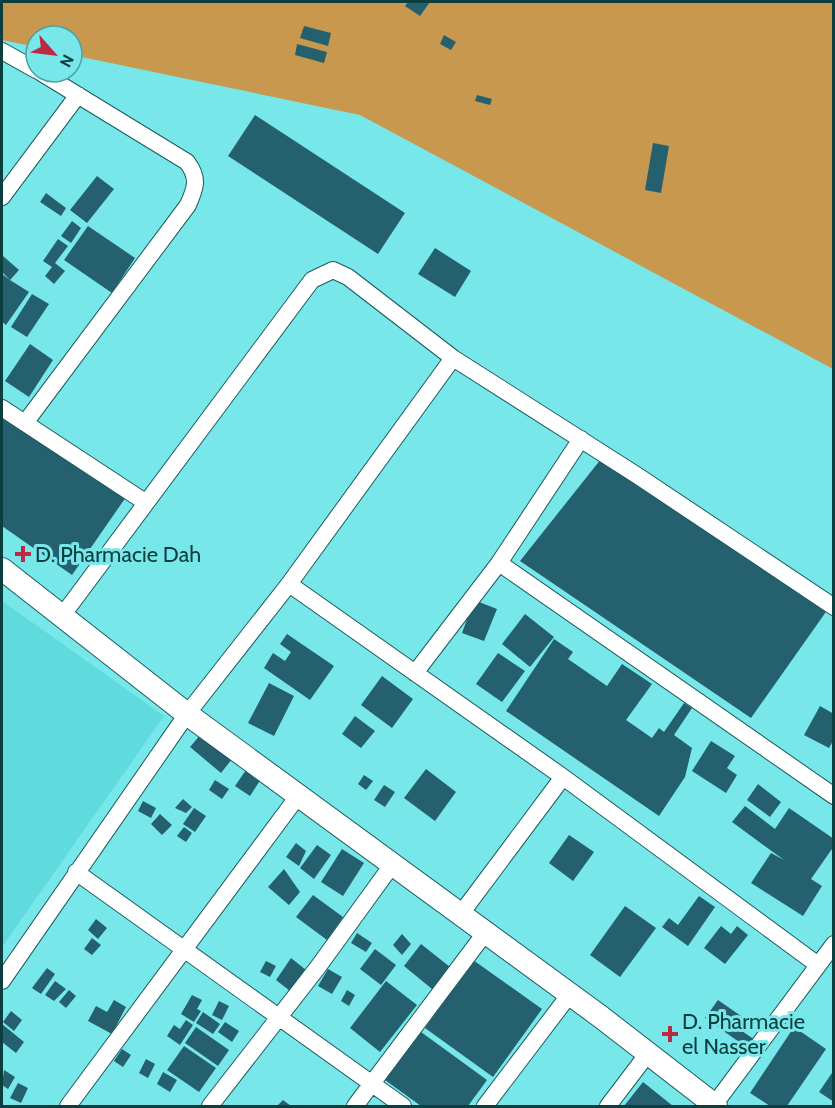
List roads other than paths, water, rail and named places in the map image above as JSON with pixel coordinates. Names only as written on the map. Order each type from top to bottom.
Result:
[{"type":"main road","points":[[2,569],[187,714],[649,1052],[715,1106]]},
{"type":"street","points":[[2,51],[24,63]]},
{"type":"street","points":[[25,423],[188,205],[196,187],[196,173],[187,162],[60,84]]},
{"type":"street","points":[[2,197],[78,95]]},
{"type":"street","points":[[62,616],[312,280],[322,273],[333,270],[348,277],[453,358],[834,607]]},
{"type":"street","points":[[2,981],[187,714],[289,584],[453,358]]},
{"type":"street","points":[[2,408],[145,502]]},
{"type":"street","points":[[415,673],[499,563],[581,440]]},
{"type":"street","points":[[499,563],[834,796]]},
{"type":"street","points":[[289,584],[563,777],[818,965]]},
{"type":"street","points":[[460,915],[563,777]]},
{"type":"street","points":[[68,1107],[298,796]]},
{"type":"street","points":[[210,1107],[279,1019],[392,865]]},
{"type":"street","points":[[76,872],[403,1107]]},
{"type":"street","points":[[356,1107],[485,933]]},
{"type":"street","points":[[715,1106],[834,944]]},
{"type":"street","points":[[485,1107],[570,994]]},
{"type":"street","points":[[608,1107],[649,1052]]},
{"type":"place","name":"D. Pharmacie Dah","points":[[23,554]]},
{"type":"place","name":"D. Pharmacie el Nasser","points":[[670,1034]]}]
